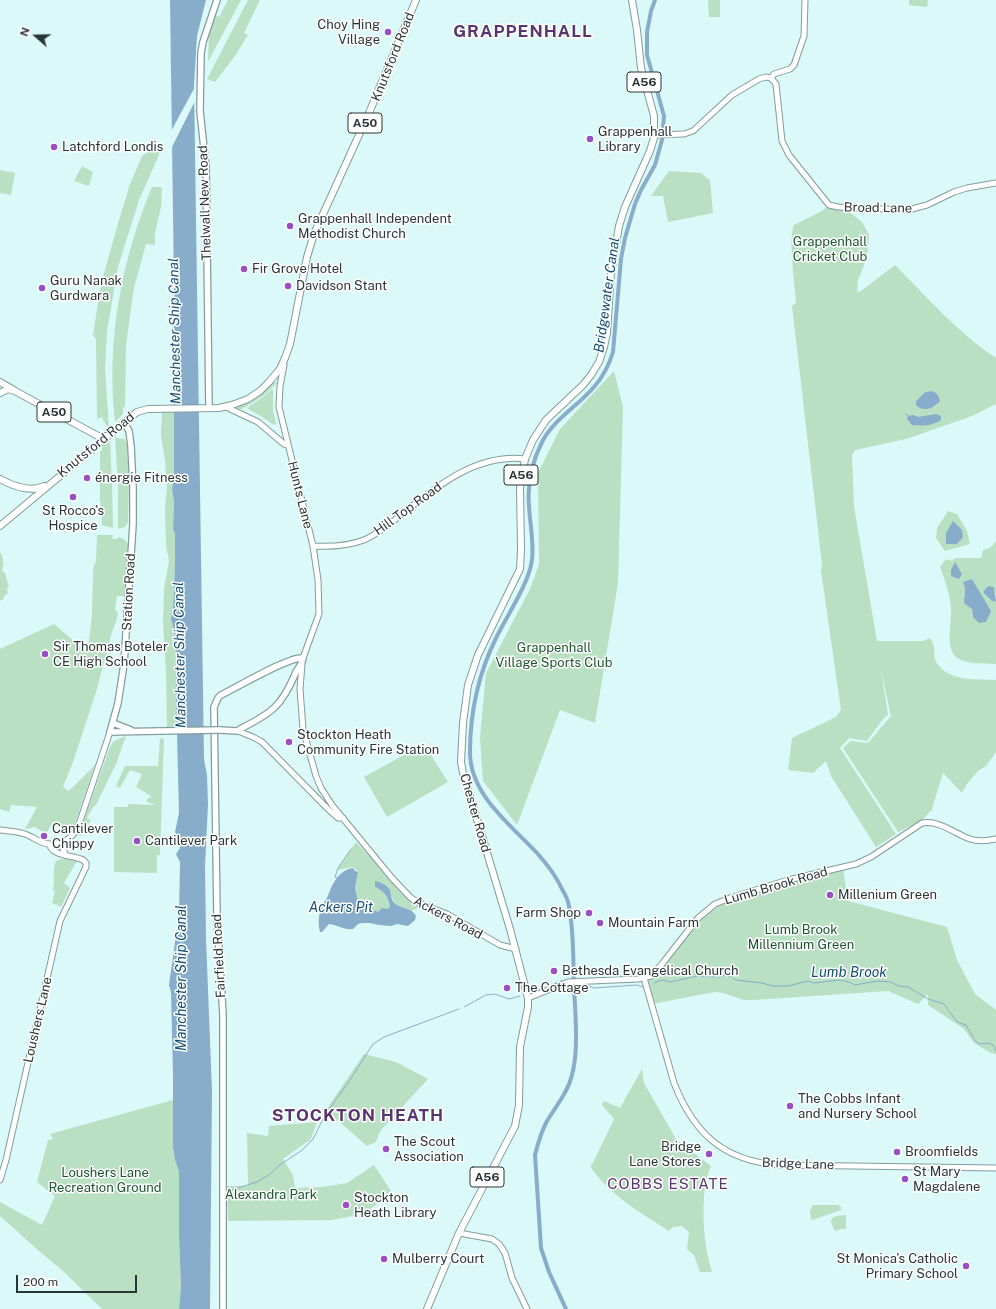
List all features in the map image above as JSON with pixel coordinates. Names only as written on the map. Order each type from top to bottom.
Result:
[{"type":"main road","name":"Thelwall New Road","points":[[209,408],[206,167],[201,128],[200,65],[203,42],[217,0]]},
{"type":"main road","name":"Knutsford Road","points":[[285,358],[293,330],[310,244],[369,113],[416,0]]},
{"type":"main road","name":"Chester Road","points":[[528,998],[516,950],[461,762],[465,704],[472,670],[480,649],[520,569],[520,488],[525,460],[533,440],[546,420],[583,385],[599,362],[607,333],[611,273],[619,226],[625,208],[657,135],[654,116],[641,68],[632,0]]},
{"type":"main road","name":"A50","points":[[209,408],[226,407],[254,395],[274,376],[285,358]]},
{"type":"main road","name":"A50","points":[[0,382],[92,433],[98,436],[107,436]]},
{"type":"main road","points":[[0,393],[8,389],[15,391]]},
{"type":"main road","name":"Knutsford Road","points":[[0,526],[137,412],[152,408],[209,408]]},
{"type":"main road","name":"Station Road","points":[[110,732],[122,682],[126,640],[133,508],[132,451],[128,428],[124,422]]},
{"type":"main road","points":[[118,427],[129,434]]},
{"type":"main road","points":[[92,433],[96,439],[94,447]]},
{"type":"main road","name":"Knutsford Road","points":[[0,479],[28,489],[38,489],[49,484]]},
{"type":"main road","name":"Fairfield Road","points":[[223,1309],[222,1015],[216,916],[214,707],[221,695],[297,658],[302,661]]},
{"type":"main road","name":"Ackers Road","points":[[110,732],[220,730],[238,732],[241,728],[262,718],[272,711],[287,692],[302,661]]},
{"type":"main road","name":"Ackers Road","points":[[113,724],[133,731]]},
{"type":"main road","name":"A56","points":[[427,1309],[459,1233],[515,1126],[519,1104],[520,1047],[528,998]]},
{"type":"street","points":[[657,135],[684,134],[693,131],[732,95],[759,79],[766,77],[771,78],[774,74],[790,69],[794,65],[804,36],[805,0]]},
{"type":"street","name":"Broad Lane","points":[[771,78],[776,84],[783,146],[788,155],[829,205],[838,207],[908,210],[923,207],[960,190],[996,183]]},
{"type":"street","name":"Hunts Lane","points":[[285,358],[280,386],[279,407],[313,546]]},
{"type":"street","points":[[274,376],[280,386]]},
{"type":"street","name":"Hunts Lane","points":[[226,407],[256,421],[284,444],[288,445]]},
{"type":"street","name":"Hill Top Road","points":[[313,546],[325,547],[341,545],[365,539],[384,528],[427,493],[445,481],[468,469],[492,460],[525,460]]},
{"type":"street","name":"Ackers Road","points":[[313,546],[318,587],[319,614],[302,661],[301,705],[305,740],[321,788],[332,805],[410,898],[442,912],[500,945],[516,950]]},
{"type":"street","name":"Station Road","points":[[65,841],[74,834],[78,827],[110,732]]},
{"type":"street","name":"Ackers Road","points":[[238,732],[249,735],[262,742],[328,810],[338,818],[343,818]]},
{"type":"street","name":"Lumb Brook Road","points":[[644,978],[651,976],[656,971],[702,915],[713,906],[724,900],[788,880],[856,864],[922,823],[929,822],[936,824],[971,840],[983,841],[996,839]]},
{"type":"street","points":[[0,830],[25,834],[49,844],[65,841]]},
{"type":"street","points":[[65,841],[63,848],[65,855]]},
{"type":"street","points":[[49,844],[54,852],[65,855]]},
{"type":"street","name":"Loushers Lane","points":[[0,1180],[60,921],[86,865],[84,860],[65,855]]},
{"type":"street","points":[[528,998],[568,982],[644,978]]},
{"type":"street","name":"Bridge Lane","points":[[644,978],[679,1096],[685,1108],[701,1129],[710,1139],[724,1149],[753,1162],[779,1165],[996,1168]]},
{"type":"street","points":[[459,1233],[492,1239],[499,1244],[527,1309]]},
{"type":"green space","points":[[228,0],[241,0],[208,60],[209,34],[214,15],[219,17]]},
{"type":"green space","points":[[248,0],[260,0],[244,33],[248,35],[235,56],[215,82],[207,79]]},
{"type":"green space","points":[[708,0],[720,0],[720,17],[709,17]]},
{"type":"green space","points":[[909,0],[928,0],[927,7],[909,5]]},
{"type":"green space","points":[[159,144],[159,155],[139,200],[118,267],[107,332],[105,368],[109,429],[102,417],[97,419],[96,339],[93,335],[101,284],[130,184],[142,156]]},
{"type":"green space","points":[[82,166],[93,172],[89,186],[74,181]]},
{"type":"green space","points":[[0,170],[15,173],[11,195],[0,193]]},
{"type":"green space","points":[[669,171],[701,173],[710,180],[713,213],[668,222],[663,196],[651,196]]},
{"type":"green space","points":[[152,187],[161,187],[162,189],[161,207],[155,233],[155,245],[146,244],[134,288],[126,345],[125,406],[123,408],[123,414],[115,422],[113,362],[118,302],[132,244]]},
{"type":"green space","name":"Grappenhall Cricket Club","points":[[827,207],[848,211],[862,222],[869,235],[867,257],[858,280],[857,292],[861,291],[895,265],[956,326],[996,358],[996,404],[972,416],[906,439],[855,450],[852,455],[854,507],[877,641],[923,641],[930,638],[934,647],[936,662],[948,673],[963,678],[996,680],[996,752],[986,766],[978,771],[967,784],[962,793],[943,773],[931,812],[930,811],[923,820],[898,832],[843,748],[851,741],[868,743],[891,716],[881,670],[888,715],[883,719],[867,741],[849,738],[840,748],[896,834],[876,847],[831,776],[826,761],[813,773],[788,770],[792,738],[836,717],[841,710],[821,571],[822,564],[792,306],[796,303],[793,274],[792,231],[794,225]],"holes":[[[925,392],[935,392],[937,405],[926,409],[919,408],[916,401]]]},
{"type":"green space","name":"Grappenhall Village Sports Club","points":[[614,371],[623,407],[618,583],[595,723],[560,710],[517,825],[483,781],[480,738],[486,673],[530,589],[539,564],[538,473],[560,429]]},
{"type":"green space","points":[[275,382],[277,383],[263,396],[242,409],[238,409],[237,407],[262,393]]},
{"type":"green space","points":[[272,389],[273,411],[276,424],[274,425],[247,408]]},
{"type":"green space","points":[[162,412],[175,412],[174,478],[172,488],[174,503],[173,529],[175,534],[175,565],[173,609],[171,619],[174,629],[177,659],[177,726],[167,727],[163,622],[164,589],[169,560],[166,546],[165,507],[167,487],[161,435]]},
{"type":"green space","points":[[115,436],[117,438],[125,439],[127,444],[129,483],[128,522],[125,527],[118,529],[118,485]]},
{"type":"green space","points":[[110,439],[113,528],[102,525],[100,498],[100,451],[102,451],[102,447]]},
{"type":"green space","points":[[948,511],[957,514],[967,531],[970,544],[945,551],[936,538],[937,528]]},
{"type":"green space","name":"Sir Thomas Boteler CE High School","points":[[97,535],[113,535],[112,539],[117,539],[118,537],[124,539],[128,544],[125,596],[117,596],[115,609],[118,614],[116,622],[111,635],[97,689],[73,762],[63,787],[69,791],[95,765],[74,826],[69,832],[53,822],[46,834],[35,827],[25,829],[37,807],[11,805],[9,812],[0,809],[0,649],[54,624],[83,649],[88,649],[92,615],[93,569],[96,561]]},
{"type":"green space","points":[[996,541],[996,594],[994,587],[988,586],[984,592],[992,601],[996,602],[996,664],[960,660],[953,653],[950,641],[950,603],[947,587],[940,567],[946,559],[951,561],[956,558],[981,558],[983,550],[990,548]],"holes":[[[972,579],[979,592],[973,617],[972,609],[964,596]]]},
{"type":"green space","points":[[0,552],[3,561],[2,571],[5,573],[9,585],[7,589],[8,593],[4,596],[4,599],[0,601]]},
{"type":"green space","points":[[126,736],[116,764],[96,805],[87,818],[91,820],[81,836],[79,834],[110,747],[114,741]]},
{"type":"green space","name":"Cantilever Park","points":[[160,738],[164,739],[160,855],[157,855],[157,873],[114,872],[114,807],[128,807],[128,804],[155,805],[146,801],[148,798],[151,798],[151,796],[136,787],[142,774],[130,770],[120,788],[116,786],[125,766],[158,766]]},
{"type":"green space","points":[[424,744],[448,782],[387,817],[364,777]]},
{"type":"green space","points":[[356,842],[420,907],[411,911],[396,905],[388,886],[375,887],[381,890],[387,897],[390,906],[388,909],[378,912],[359,906],[355,888],[358,872],[353,867],[337,870]]},
{"type":"green space","points":[[61,859],[77,861],[64,883],[70,888],[61,907],[52,903],[55,891],[53,891],[55,864],[56,861]]},
{"type":"green space","name":"Lumb Brook Millennium Green","points":[[843,868],[848,901],[947,927],[957,960],[975,994],[996,1010],[996,1054],[991,1053],[974,1043],[964,1029],[928,1005],[928,994],[918,1004],[888,991],[754,1000],[744,1000],[723,993],[714,992],[652,1004],[644,978],[667,958],[693,925],[713,906],[730,898]]},
{"type":"green space","points":[[364,1054],[396,1062],[428,1079],[380,1131],[376,1142],[367,1146],[326,1110]]},
{"type":"green space","points":[[642,1069],[644,1083],[676,1139],[711,1166],[705,1184],[704,1217],[705,1239],[712,1272],[700,1272],[694,1255],[687,1249],[689,1232],[682,1226],[673,1227],[669,1231],[626,1203],[606,1186],[590,1166],[593,1163],[614,1119],[602,1105],[604,1101],[620,1108]]},
{"type":"green space","name":"Loushers Lane Recreation Ground","points":[[173,1100],[173,1148],[179,1172],[181,1287],[179,1309],[102,1309],[62,1270],[0,1216],[0,1202],[42,1225],[55,1196],[37,1182],[48,1140],[53,1139],[50,1134]]},
{"type":"green space","name":"Alexandra Park","points":[[317,1122],[311,1139],[283,1159],[293,1175],[295,1188],[323,1187],[347,1183],[374,1165],[391,1191],[372,1208],[352,1216],[332,1220],[228,1221],[227,1186],[248,1186],[247,1133],[268,1136],[269,1126]]},
{"type":"green space","points":[[813,1205],[838,1205],[841,1207],[841,1210],[812,1220],[810,1212]]},
{"type":"green space","points":[[846,1215],[846,1229],[835,1231],[831,1222],[832,1218]]},
{"type":"water","name":"Manchester Ship Canal","points":[[170,0],[206,0],[197,36],[194,85],[204,759],[207,775],[208,804],[205,866],[206,939],[212,1091],[210,1309],[179,1309],[181,1287],[179,1172],[173,1148],[171,992],[169,985],[179,914],[180,862],[176,854],[180,848],[175,832],[179,813],[176,696],[177,659],[174,630],[171,619],[173,609],[175,534],[173,529],[174,503],[172,488],[174,478],[174,286]]},
{"type":"water","points":[[931,391],[938,395],[940,401],[938,404],[928,409],[922,409],[916,405],[916,401],[925,392]]},
{"type":"water","points":[[936,414],[941,416],[941,420],[927,425],[912,425],[907,419],[908,416],[913,415],[918,417]]},
{"type":"water","points":[[953,521],[962,530],[963,537],[957,544],[946,544],[946,533]]},
{"type":"water","points":[[955,562],[962,574],[959,579],[951,576],[951,570]]},
{"type":"water","points":[[972,579],[991,611],[986,622],[979,623],[973,617],[972,609],[964,603],[965,590],[963,582]]},
{"type":"water","points":[[988,586],[994,587],[996,602],[992,601],[983,592]]},
{"type":"water","name":"Ackers Pit","points":[[353,868],[358,872],[355,888],[359,906],[378,912],[382,908],[388,909],[390,906],[385,894],[375,887],[375,881],[387,886],[394,902],[399,906],[412,911],[416,916],[415,920],[408,926],[397,924],[391,926],[362,923],[358,924],[353,929],[346,929],[329,924],[322,932],[320,932],[320,913],[323,904],[337,878],[348,869]]},
{"type":"pier","points":[[196,85],[196,99],[170,151],[169,135]]},
{"type":"waterway","name":"Bridgewater Canal","points":[[566,1309],[549,1272],[541,1248],[535,1155],[545,1125],[568,1087],[574,1065],[576,1019],[571,916],[566,897],[560,884],[548,866],[493,808],[484,795],[477,782],[472,767],[470,737],[477,692],[485,664],[497,636],[523,588],[530,569],[533,546],[529,490],[535,457],[542,442],[553,426],[588,394],[600,379],[608,366],[613,352],[621,259],[625,238],[635,204],[655,165],[662,140],[664,116],[647,55],[647,32],[651,11],[655,0]]},
{"type":"waterway","points":[[905,413],[908,416]]},
{"type":"waterway","points":[[337,878],[335,877],[338,868],[351,849]]},
{"type":"waterway","name":"Lumb Brook","points":[[654,983],[664,980],[670,982],[697,976],[720,977],[725,975],[736,980],[762,983],[773,986],[788,986],[808,981],[814,983],[839,980],[855,985],[877,981],[890,982],[899,986],[908,987],[928,999],[944,1004],[957,1022],[966,1025],[974,1039],[979,1044],[989,1043],[993,1045],[996,1051]]},
{"type":"waterway","points":[[537,991],[561,981]]},
{"type":"waterway","name":"Lumb Brook","points":[[583,984],[594,988],[637,985],[643,987]]},
{"type":"waterway","name":"Lumb Brook","points":[[464,1007],[486,995],[495,994],[509,999],[520,996]]},
{"type":"waterway","name":"Lumb Brook","points":[[231,1190],[257,1182],[269,1175],[281,1164],[301,1151],[313,1139],[325,1115],[373,1044],[384,1037],[459,1009]]},
{"type":"place","name":"Choy Hing Village","points":[[388,32]]},
{"type":"place","name":"Grappenhall Library","points":[[590,139]]},
{"type":"place","name":"Latchford Londis","points":[[54,147]]},
{"type":"place","name":"Grappenhall Independent Methodist Church","points":[[290,226]]},
{"type":"place","name":"Fir Grove Hotel","points":[[244,269]]},
{"type":"place","name":"Davidson Stant","points":[[288,286]]},
{"type":"place","name":"Guru Nanak Gurdwara","points":[[42,288]]},
{"type":"place","name":"énergie Fitness","points":[[87,478]]},
{"type":"place","name":"St Rocco's Hospice","points":[[73,497]]},
{"type":"place","name":"Sir Thomas Boteler CE High School","points":[[45,654]]},
{"type":"place","name":"Stockton Heath Community Fire Station","points":[[289,742]]},
{"type":"place","name":"Cantilever Chippy","points":[[44,836]]},
{"type":"place","name":"Cantilever Park","points":[[137,841]]},
{"type":"place","name":"Millenium Green","points":[[830,895]]},
{"type":"place","name":"Farm Shop","points":[[589,913]]},
{"type":"place","name":"Mountain Farm","points":[[600,923]]},
{"type":"place","name":"Bethesda Evangelical Church","points":[[554,971]]},
{"type":"place","name":"The Cottage","points":[[507,988]]},
{"type":"place","name":"The Cobbs Infant and Nursery School","points":[[790,1106]]},
{"type":"place","name":"The Scout Association","points":[[386,1149]]},
{"type":"place","name":"Broomfields","points":[[897,1152]]},
{"type":"place","name":"Bridge Lane Stores","points":[[709,1154]]},
{"type":"place","name":"St Mary Magdalene","points":[[905,1179]]},
{"type":"place","name":"Stockton Heath Library","points":[[346,1205]]},
{"type":"place","name":"Mulberry Court","points":[[384,1259]]},
{"type":"place","name":"St Monica's Catholic Primary School","points":[[966,1266]]},
{"type":"district","name":"GRAPPENHALL","points":[[523,32]]},
{"type":"district","name":"STOCKTON HEATH","points":[[358,1116]]},
{"type":"district","name":"COBBS ESTATE","points":[[668,1184]]}]
